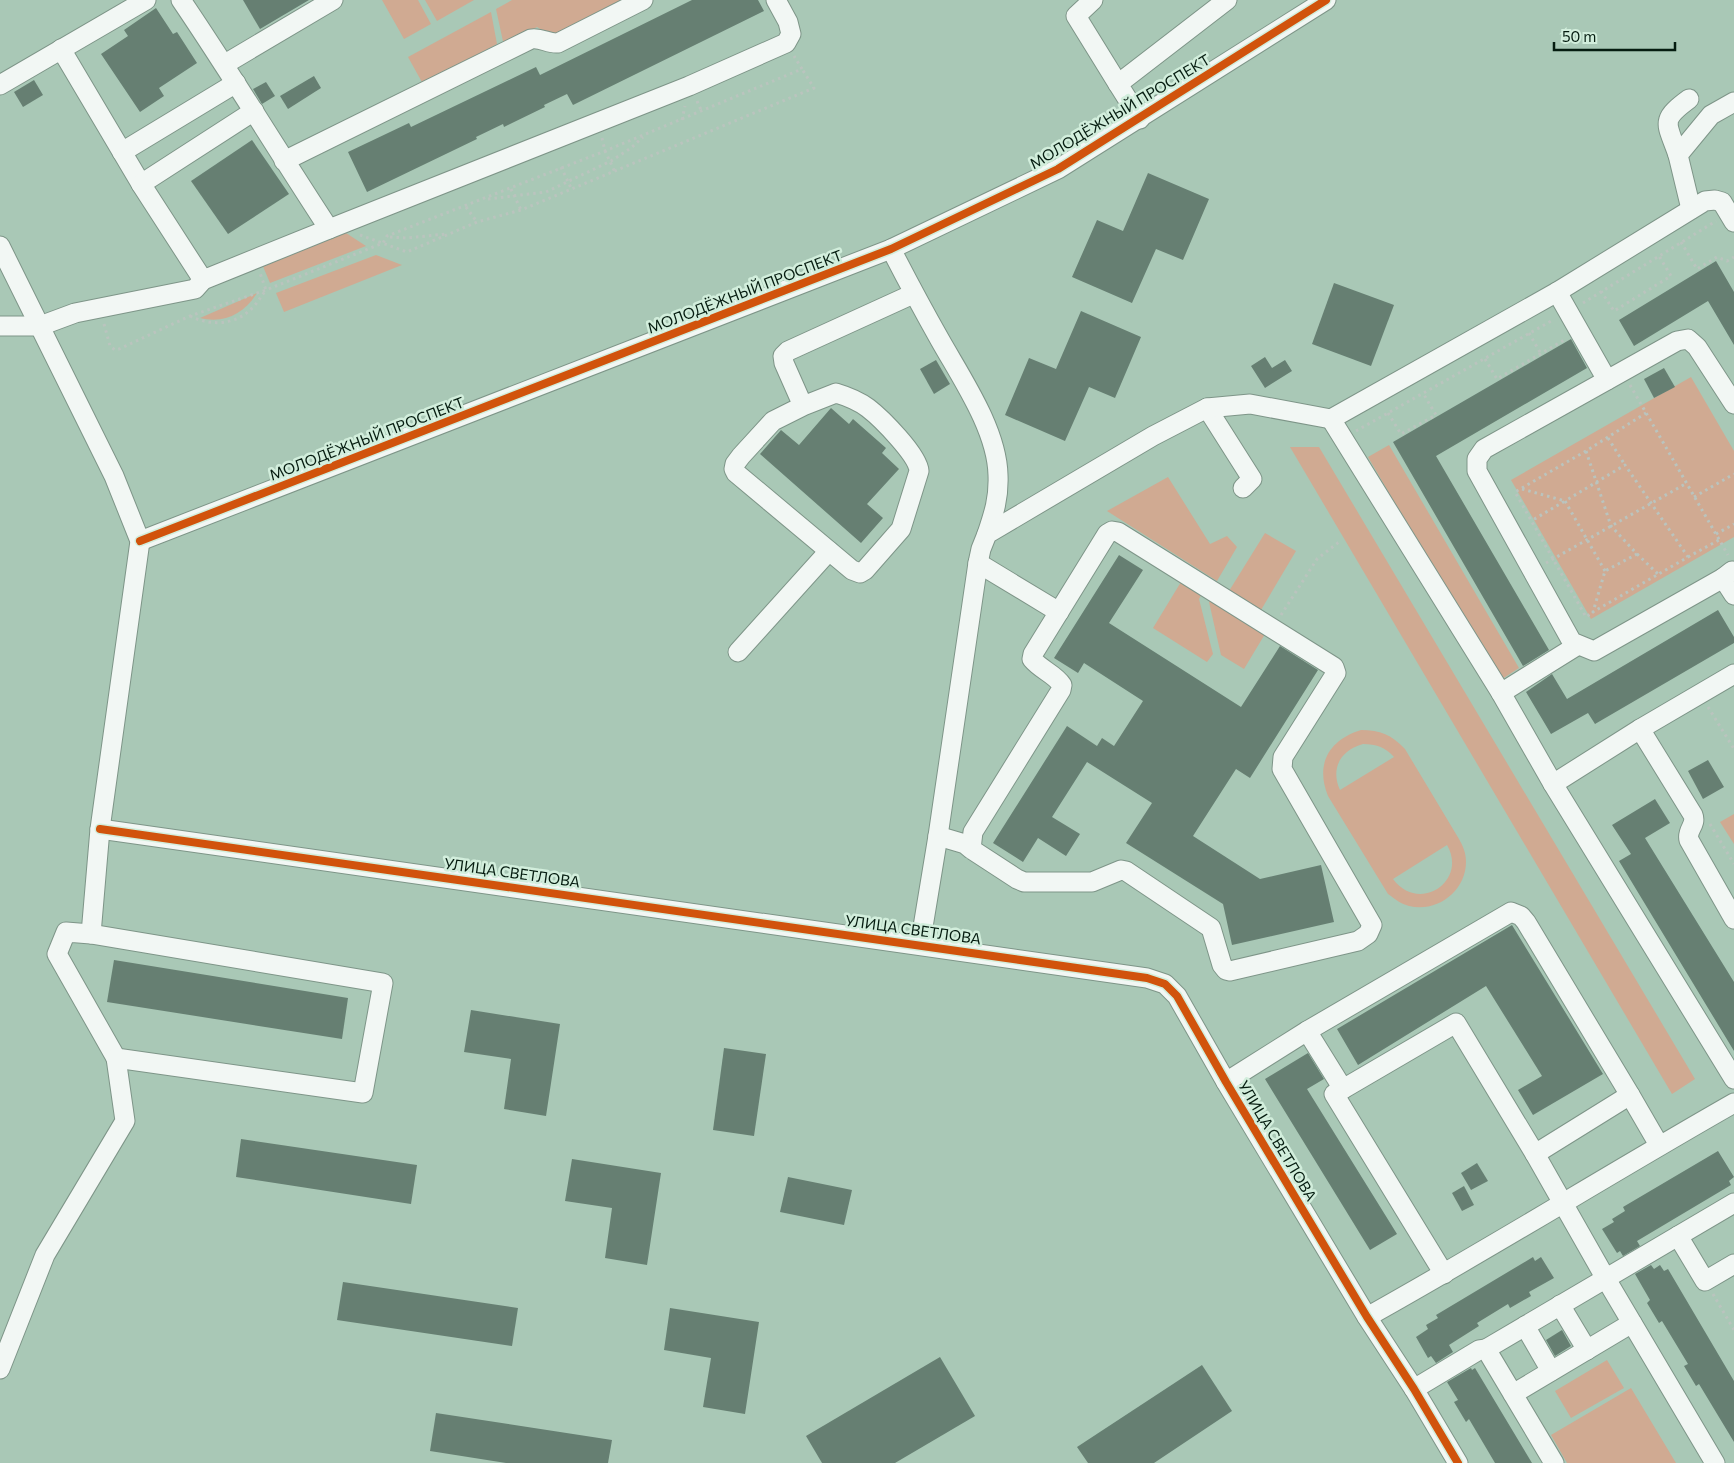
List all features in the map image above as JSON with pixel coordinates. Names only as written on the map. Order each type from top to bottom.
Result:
[{"type":"street","points":[[0,85],[61,49],[114,8],[146,0]]},
{"type":"street","points":[[181,0],[225,64],[284,161],[332,228]]},
{"type":"street","points":[[225,64],[332,0]]},
{"type":"street","points":[[284,161],[531,39],[535,38],[549,43],[558,43],[643,0]]},
{"type":"street","points":[[0,326],[40,326],[75,313],[194,289],[203,280],[254,259],[689,86],[786,43],[791,34],[790,28],[776,0]]},
{"type":"street","points":[[1093,0],[1076,16],[1140,118]]},
{"type":"street","points":[[1118,84],[1227,0]]},
{"type":"street","name":"МОЛОДЁЖНЫЙ ПРОСПЕКТ","points":[[140,541],[891,249],[1058,169],[1326,0]]},
{"type":"street","points":[[61,49],[141,184],[203,280]]},
{"type":"street","points":[[122,152],[236,83]]},
{"type":"street","points":[[1689,99],[1673,110],[1668,126],[1678,155],[1691,209]]},
{"type":"street","points":[[1678,155],[1711,115],[1734,102]]},
{"type":"street","points":[[141,184],[254,111]]},
{"type":"street","points":[[987,534],[1153,436],[1207,408],[1250,404],[1331,419],[1557,292],[1705,201],[1715,200],[1722,202],[1731,218]]},
{"type":"street","points":[[0,246],[114,476],[140,541],[100,829],[91,934]]},
{"type":"street","points":[[891,249],[913,294],[974,400],[991,438],[998,474],[997,505],[981,549],[978,563],[920,945]]},
{"type":"street","points":[[1557,292],[1580,331],[1615,375]]},
{"type":"street","points":[[803,406],[784,363],[784,356],[788,351],[913,294]]},
{"type":"street","points":[[1734,404],[1697,347],[1688,340],[1677,341],[1484,450],[1477,459],[1477,471],[1572,642],[1594,651],[1729,569],[1734,595]]},
{"type":"street","points":[[836,393],[867,408],[901,440],[919,468],[901,529],[865,570],[860,573],[852,570],[736,473],[734,469],[741,456],[773,421],[803,406],[836,393]]},
{"type":"street","points":[[1207,408],[1252,479],[1243,488]]},
{"type":"street","points":[[1331,419],[1501,693],[1553,784],[1734,1079]]},
{"type":"street","points":[[938,836],[965,844],[971,849],[1024,882],[1092,882],[1121,870],[1126,871],[1211,928],[1222,965],[1226,970],[1230,971],[1358,941],[1368,934],[1372,925],[1282,768],[1283,757],[1336,673],[1336,669],[1118,532],[1112,531],[1107,534],[1033,654],[1032,659],[1058,679],[1062,685],[1061,690],[973,832],[971,849]]},
{"type":"street","points":[[738,652],[829,551]]},
{"type":"street","points":[[978,563],[1059,612]]},
{"type":"street","points":[[1501,693],[1578,645]]},
{"type":"street","points":[[1553,784],[1640,729],[1734,674]]},
{"type":"street","points":[[1640,729],[1694,818],[1688,833],[1689,840],[1734,919]]},
{"type":"street","name":"УЛИЦА СВЕТЛОВА","points":[[100,829],[1147,978],[1165,984],[1177,996],[1226,1082],[1367,1317],[1414,1388],[1458,1463]]},
{"type":"street","points":[[1226,1082],[1307,1031],[1511,912],[1521,916],[1526,922],[1659,1145]]},
{"type":"street","points":[[0,1370],[45,1255],[125,1121],[116,1058],[57,954],[66,932],[91,934],[383,983],[363,1093],[116,1058]]},
{"type":"street","points":[[1444,1274],[1334,1094],[1456,1023],[1535,1154],[1606,1279],[1715,1463]]},
{"type":"street","points":[[1307,1031],[1343,1089]]},
{"type":"street","points":[[1535,1154],[1630,1095]]},
{"type":"street","points":[[1367,1317],[1444,1274],[1564,1204],[1659,1145],[1734,1103]]},
{"type":"street","points":[[1414,1388],[1479,1350],[1486,1349],[1734,1203]]},
{"type":"street","points":[[1678,1236],[1705,1281],[1734,1264]]},
{"type":"street","points":[[1560,1306],[1587,1350]]},
{"type":"street","points":[[1513,1394],[1632,1323]]},
{"type":"street","points":[[1525,1326],[1552,1371]]},
{"type":"street","points":[[1486,1349],[1554,1463]]},
{"type":"path","points":[[332,228],[407,252],[477,222],[521,210],[571,188],[615,172],[814,88],[786,43]]},
{"type":"path","points":[[99,309],[110,346],[115,350],[119,349],[190,316],[266,290],[383,243],[387,236],[606,151],[802,69]]},
{"type":"path","points":[[598,122],[606,151],[615,172]]},
{"type":"path","points":[[482,199],[546,192],[611,161],[631,148],[645,134]]},
{"type":"path","points":[[561,167],[571,188]]},
{"type":"path","points":[[511,189],[521,210]]},
{"type":"path","points":[[466,206],[477,222]]},
{"type":"path","points":[[1343,438],[1568,311],[1681,242],[1731,218]]},
{"type":"path","points":[[387,236],[407,238],[450,234],[477,222]]},
{"type":"path","points":[[1681,242],[1697,269],[1717,257],[1727,261],[1734,257]]},
{"type":"path","points":[[1601,291],[1614,311],[1671,276],[1659,256]]},
{"type":"path","points":[[254,259],[266,290]]},
{"type":"path","points":[[190,316],[208,323],[228,322],[246,313],[266,290]]},
{"type":"path","points":[[1485,358],[1497,379],[1580,331]]},
{"type":"path","points":[[1529,333],[1541,354]]},
{"type":"path","points":[[1615,375],[1646,413],[1716,534],[1729,569]]},
{"type":"path","points":[[1388,413],[1401,434],[1436,415],[1424,393]]},
{"type":"path","points":[[1646,413],[1586,451],[1515,492],[1586,617],[1719,540]]},
{"type":"path","points":[[1608,437],[1688,557]]},
{"type":"path","points":[[1586,451],[1611,526],[1658,575]]},
{"type":"path","points":[[1531,521],[1625,464]]},
{"type":"path","points":[[1694,497],[1734,474]]},
{"type":"path","points":[[1532,571],[1686,483]]},
{"type":"path","points":[[1522,489],[1565,502],[1605,571]]},
{"type":"path","points":[[1716,534],[1734,524]]},
{"type":"path","points":[[1272,628],[1317,559],[1339,542]]},
{"type":"path","points":[[1593,612],[1605,571],[1637,554]]},
{"type":"path","points":[[1700,694],[1734,749]]},
{"type":"path","points":[[1694,818],[1713,827],[1734,863]]},
{"type":"path","points":[[1705,1281],[1734,1330]]},
{"type":"shaded area","points":[[382,0],[418,0],[431,24],[404,39]]},
{"type":"shaded area","points":[[425,0],[474,0],[437,21]]},
{"type":"shaded area","points":[[512,0],[621,0],[560,35],[545,32],[537,27],[504,46],[496,9]]},
{"type":"shaded area","points":[[491,12],[497,44],[423,84],[408,57]]},
{"type":"shaded area","points":[[346,233],[366,246],[270,283],[262,264]]},
{"type":"shaded area","points":[[376,255],[402,265],[284,312],[276,293]]},
{"type":"shaded area","points":[[257,293],[246,307],[233,316],[217,320],[200,318]]},
{"type":"shaded area","points":[[1691,377],[1734,451],[1734,537],[1591,619],[1511,480]]},
{"type":"shaded area","points":[[1389,445],[1519,668],[1499,681],[1368,457]]},
{"type":"shaded area","points":[[1290,447],[1319,447],[1695,1079],[1672,1094]]},
{"type":"shaded area","points":[[1168,477],[1210,544],[1227,536],[1237,547],[1217,581],[1107,511]]},
{"type":"shaded area","points":[[1265,533],[1296,551],[1261,610],[1229,591]]},
{"type":"shaded area","points":[[1184,577],[1204,590],[1199,599],[1213,654],[1207,662],[1153,628]]},
{"type":"shaded area","points":[[1213,596],[1268,629],[1244,669],[1221,655],[1209,602]]},
{"type":"shaded area","points":[[1361,730],[1374,731],[1385,734],[1400,744],[1405,749],[1460,842],[1464,850],[1466,862],[1465,873],[1455,891],[1439,903],[1430,906],[1409,906],[1388,894],[1328,796],[1324,784],[1324,764],[1333,747],[1350,734]],"holes":[[[1363,744],[1380,747],[1394,757],[1340,790],[1337,782],[1337,767],[1343,755]],[[1447,845],[1452,858],[1451,870],[1446,881],[1438,889],[1427,893],[1415,894],[1404,889],[1393,879]]]},
{"type":"shaded area","points":[[1734,814],[1734,844],[1720,822]]},
{"type":"shaded area","points":[[1607,1360],[1624,1388],[1571,1418],[1555,1391]]},
{"type":"shaded area","points":[[1631,1388],[1676,1463],[1567,1463],[1551,1435]]},
{"type":"building","points":[[243,0],[309,0],[260,29]]},
{"type":"building","points":[[692,0],[758,0],[764,11],[573,105],[567,94],[544,105],[545,107],[504,127],[503,124],[476,137],[477,139],[367,192],[348,152],[409,123],[411,127],[536,67],[540,75]]},
{"type":"building","points":[[156,8],[173,34],[177,32],[197,63],[159,88],[164,96],[140,112],[101,54],[128,36],[124,30]]},
{"type":"building","points":[[314,76],[321,88],[288,109],[280,96]]},
{"type":"building","points":[[34,80],[43,95],[23,107],[14,92]]},
{"type":"building","points":[[266,82],[275,96],[262,104],[253,89]]},
{"type":"building","points":[[252,140],[289,194],[228,234],[191,181]]},
{"type":"building","points":[[1148,173],[1209,199],[1183,260],[1156,249],[1132,303],[1072,277],[1097,220],[1123,231]]},
{"type":"building","points":[[1716,261],[1734,292],[1734,345],[1708,301],[1634,346],[1619,320]]},
{"type":"building","points":[[1334,283],[1394,305],[1371,366],[1312,344]]},
{"type":"building","points":[[1081,311],[1141,337],[1115,398],[1089,387],[1065,441],[1005,415],[1029,358],[1056,369]]},
{"type":"building","points":[[1571,339],[1587,368],[1436,456],[1549,650],[1523,666],[1393,442]]},
{"type":"building","points":[[1265,357],[1272,368],[1285,360],[1292,371],[1265,388],[1251,366]]},
{"type":"building","points":[[936,360],[950,384],[934,394],[920,369]]},
{"type":"building","points":[[1664,368],[1675,387],[1654,398],[1644,379]]},
{"type":"building","points":[[831,408],[849,424],[853,419],[886,448],[882,453],[899,469],[867,504],[883,518],[861,543],[760,454],[781,430],[799,445]]},
{"type":"building","points":[[1119,555],[1143,570],[1109,623],[1241,707],[1280,646],[1318,670],[1250,778],[1236,769],[1193,836],[1260,879],[1321,865],[1334,922],[1232,945],[1223,904],[1126,843],[1152,803],[1087,762],[1052,817],[1080,834],[1066,856],[1038,838],[1023,862],[993,843],[1067,726],[1097,746],[1102,738],[1114,746],[1143,701],[1084,663],[1078,673],[1054,658]]},
{"type":"building","points":[[1718,610],[1734,637],[1734,643],[1595,724],[1588,713],[1551,734],[1526,692],[1552,674],[1567,699]]},
{"type":"building","points":[[1708,760],[1724,787],[1703,799],[1688,771]]},
{"type":"building","points":[[1655,799],[1670,823],[1645,838],[1734,982],[1734,1051],[1619,861],[1631,854],[1612,825]]},
{"type":"building","points":[[1512,925],[1603,1074],[1533,1115],[1518,1090],[1542,1076],[1486,986],[1358,1065],[1337,1029]]},
{"type":"building","points":[[114,960],[348,998],[342,1039],[107,1002]]},
{"type":"building","points":[[471,1010],[560,1024],[546,1116],[504,1109],[511,1059],[464,1052]]},
{"type":"building","points":[[724,1048],[766,1054],[754,1136],[713,1130]]},
{"type":"building","points":[[1308,1053],[1324,1079],[1307,1089],[1397,1234],[1370,1250],[1265,1079]]},
{"type":"building","points":[[241,1139],[417,1165],[411,1204],[236,1177]]},
{"type":"building","points":[[1718,1151],[1734,1177],[1729,1181],[1731,1185],[1637,1241],[1640,1246],[1623,1256],[1620,1251],[1617,1253],[1602,1229],[1614,1222],[1612,1219],[1625,1211],[1623,1207]]},
{"type":"building","points":[[572,1159],[661,1173],[647,1265],[605,1258],[612,1208],[565,1201]]},
{"type":"building","points":[[1477,1163],[1488,1181],[1471,1190],[1461,1173]]},
{"type":"building","points":[[788,1177],[852,1190],[844,1225],[780,1212]]},
{"type":"building","points":[[1464,1186],[1474,1205],[1462,1211],[1452,1193]]},
{"type":"building","points":[[1533,1257],[1535,1261],[1541,1257],[1554,1278],[1529,1292],[1531,1296],[1510,1308],[1508,1304],[1477,1323],[1479,1326],[1449,1345],[1453,1352],[1436,1363],[1431,1356],[1428,1358],[1416,1337],[1428,1329],[1426,1325],[1438,1318],[1436,1315]]},
{"type":"building","points":[[1651,1265],[1654,1269],[1660,1265],[1664,1271],[1668,1269],[1734,1381],[1734,1442],[1699,1384],[1696,1386],[1684,1366],[1688,1364],[1662,1321],[1659,1323],[1647,1303],[1650,1300],[1635,1274]]},
{"type":"building","points":[[343,1282],[518,1308],[512,1346],[337,1320]]},
{"type":"building","points":[[670,1308],[759,1322],[745,1414],[703,1407],[711,1358],[664,1350]]},
{"type":"building","points":[[1562,1330],[1571,1346],[1555,1356],[1546,1340]]},
{"type":"building","points":[[940,1357],[975,1416],[895,1463],[822,1463],[806,1436]]},
{"type":"building","points":[[1202,1365],[1232,1411],[1154,1463],[1088,1463],[1077,1447]]},
{"type":"building","points":[[1471,1368],[1472,1370],[1475,1368],[1532,1463],[1495,1463],[1469,1419],[1466,1422],[1454,1402],[1458,1400],[1447,1382]]},
{"type":"building","points":[[436,1413],[612,1440],[608,1463],[506,1463],[430,1451]]},
{"type":"cycle path","points":[[140,541],[891,249],[1058,169],[1326,0]]},
{"type":"cycle path","points":[[100,829],[1147,978],[1165,984],[1177,996],[1226,1082],[1367,1317],[1414,1389],[1458,1463]]}]
